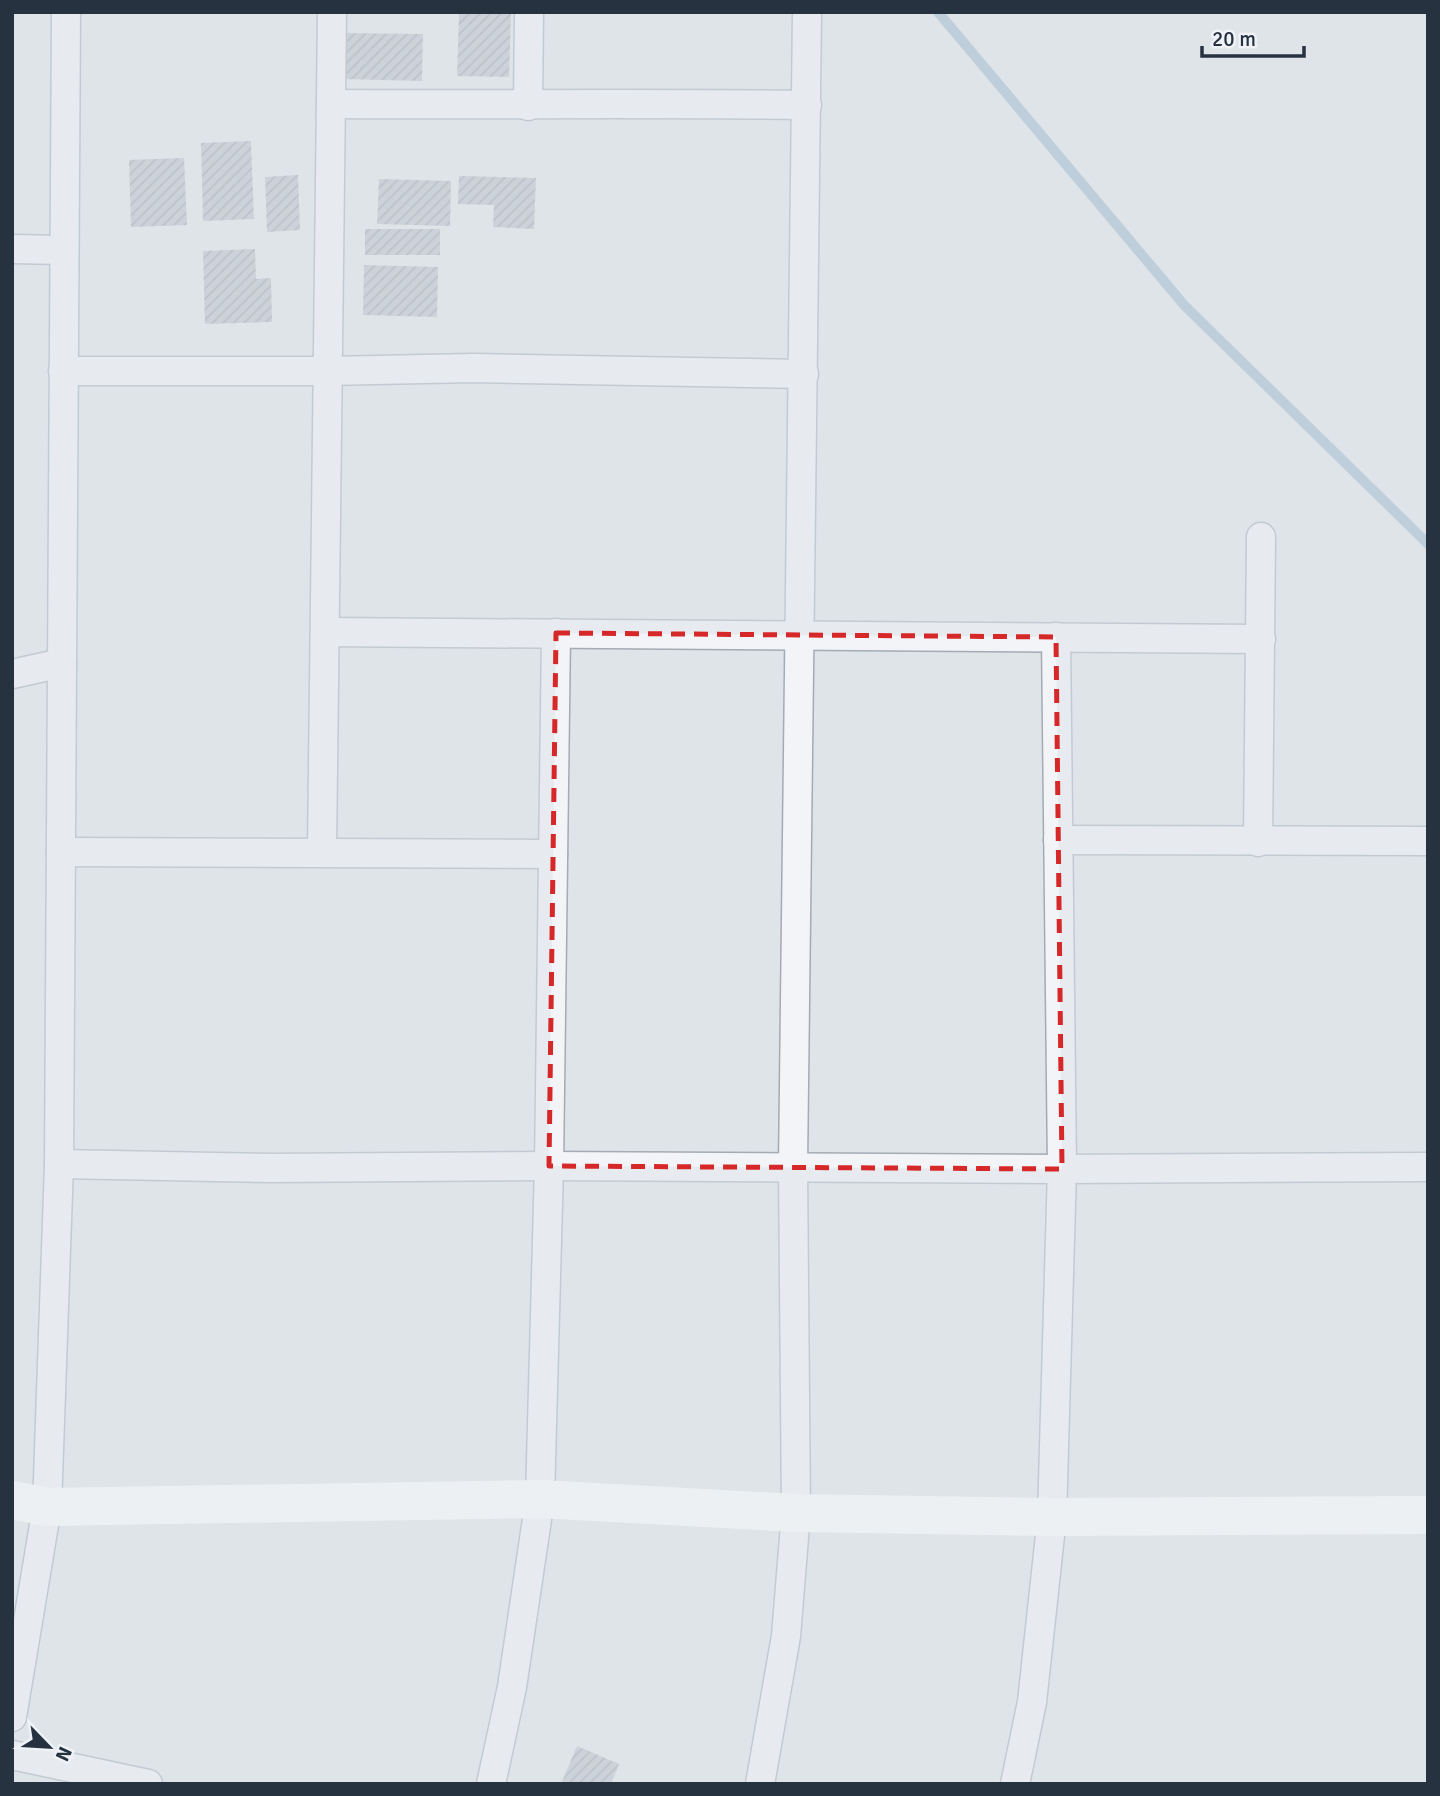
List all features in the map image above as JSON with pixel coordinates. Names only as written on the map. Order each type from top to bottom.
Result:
[{"type":"main road","points":[[29,1503],[540,1499],[796,1513],[1052,1517],[1428,1515]]},
{"type":"street","points":[[12,1717],[59,1164],[66,12]]},
{"type":"street","points":[[323,852],[332,12]]},
{"type":"street","points":[[528,106],[529,12]]},
{"type":"street","points":[[760,1784],[786,1636],[796,1513],[793,1167],[807,12]]},
{"type":"street","points":[[331,104],[807,105]]},
{"type":"street","points":[[12,249],[64,250]]},
{"type":"street","points":[[64,371],[473,368],[804,374]]},
{"type":"street","points":[[1258,842],[1261,537]]},
{"type":"street","points":[[325,632],[1261,639]]},
{"type":"street","points":[[491,1784],[512,1687],[540,1499],[549,1166],[556,634]]},
{"type":"street","points":[[1015,1784],[1031,1702],[1052,1517],[1062,1169],[1055,637]]},
{"type":"street","points":[[12,674],[62,663]]},
{"type":"street","points":[[1058,840],[1428,841]]},
{"type":"street","points":[[61,852],[553,854]]},
{"type":"street","points":[[59,1164],[271,1168],[1428,1167]]},
{"type":"street","points":[[12,1755],[148,1784]]},
{"type":"highlighted area","points":[[556,633],[1056,637],[1062,1169],[549,1166]]},
{"type":"building","points":[[459,12],[511,12],[509,77],[457,76]]},
{"type":"building","points":[[344,33],[423,34],[422,81],[343,79]]},
{"type":"building","points":[[251,141],[254,219],[203,221],[201,143]]},
{"type":"building","points":[[184,158],[187,225],[131,227],[129,160]]},
{"type":"building","points":[[298,175],[300,230],[267,232],[265,177]]},
{"type":"building","points":[[459,176],[536,178],[534,229],[493,227],[494,205],[458,204]]},
{"type":"building","points":[[379,179],[451,181],[450,226],[377,224]]},
{"type":"building","points":[[365,229],[440,229],[440,255],[365,255]]},
{"type":"building","points":[[255,249],[256,279],[271,278],[272,322],[205,324],[203,251]]},
{"type":"building","points":[[364,265],[438,267],[437,317],[363,315]]},
{"type":"building","points":[[577,1746],[619,1764],[611,1784],[561,1784]]},
{"type":"waterway","points":[[938,12],[1184,305],[1428,544]]}]
